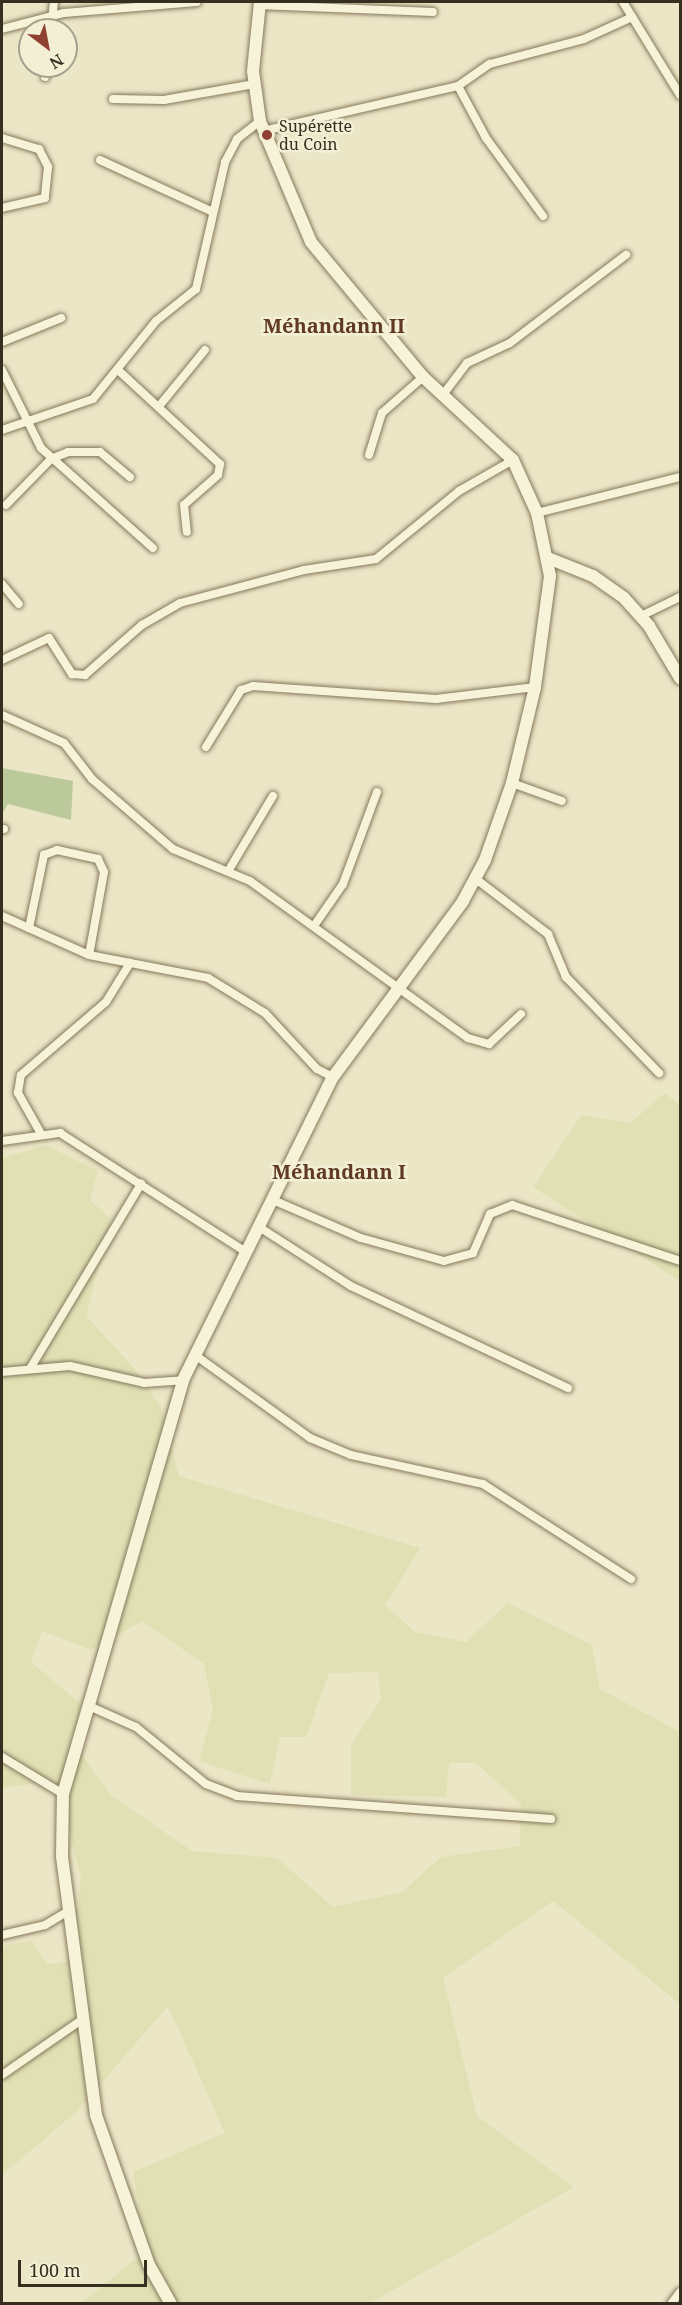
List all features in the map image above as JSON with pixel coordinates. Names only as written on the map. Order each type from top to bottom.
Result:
[{"type":"street","points":[[52,18],[54,2]]},
{"type":"street","points":[[2,29],[52,15],[197,2]]},
{"type":"street","points":[[623,2],[681,95]]},
{"type":"street","points":[[171,2304],[149,2265],[104,2148],[62,1856],[63,1794],[183,1380],[333,1077],[397,984],[476,879],[512,783],[535,687],[548,558],[537,513],[513,460],[423,377],[326,266],[288,195],[261,126],[255,84],[260,3],[433,12]]},
{"type":"street","points":[[2,430],[25,425],[93,399],[156,321],[196,289],[225,162],[237,139],[261,126],[458,86],[490,64],[584,39],[632,17]]},
{"type":"street","points":[[113,99],[164,100],[255,84]]},
{"type":"street","points":[[458,86],[486,138],[543,216]]},
{"type":"street","points":[[2,138],[39,149],[48,167],[45,198],[2,208]]},
{"type":"street","points":[[100,160],[213,212]]},
{"type":"street","points":[[442,396],[467,363],[510,343],[626,255]]},
{"type":"street","points":[[2,342],[61,318]]},
{"type":"street","points":[[160,405],[205,350]]},
{"type":"street","points":[[2,370],[25,425],[51,459],[153,548]]},
{"type":"street","points":[[118,370],[160,405],[220,464],[218,475],[184,505],[187,532]]},
{"type":"street","points":[[369,455],[382,413],[423,377]]},
{"type":"street","points":[[6,505],[51,459],[91,450],[130,477]]},
{"type":"street","points":[[2,660],[50,638],[72,674],[86,675],[142,626],[180,603],[304,570],[376,559],[459,491],[513,460]]},
{"type":"street","points":[[537,513],[680,477]]},
{"type":"street","points":[[548,558],[592,576],[641,616],[681,678]]},
{"type":"street","points":[[2,584],[19,604]]},
{"type":"street","points":[[641,616],[681,597]]},
{"type":"street","points":[[206,747],[242,690],[253,686],[436,699],[535,687]]},
{"type":"street","points":[[2,715],[64,743],[92,779],[173,849],[230,868],[316,923],[479,1044],[496,1039],[521,1014]]},
{"type":"street","points":[[512,783],[562,801]]},
{"type":"street","points":[[316,923],[343,884],[377,792]]},
{"type":"street","points":[[230,868],[273,796]]},
{"type":"street","points":[[29,928],[44,855],[57,850],[98,859],[104,872],[89,955]]},
{"type":"street","points":[[476,879],[548,934],[566,977],[659,1073]]},
{"type":"street","points":[[2,916],[89,955],[208,978],[265,1013],[317,1069],[333,1077]]},
{"type":"street","points":[[40,1132],[18,1094],[21,1075],[106,1002],[130,963]]},
{"type":"street","points":[[2,1141],[40,1132],[60,1133],[246,1252]]},
{"type":"street","points":[[31,1367],[141,1184]]},
{"type":"street","points":[[273,1200],[361,1238],[444,1261],[473,1253],[490,1214],[512,1205],[681,1261]]},
{"type":"street","points":[[259,1227],[351,1286],[568,1388]]},
{"type":"street","points":[[195,1355],[310,1438],[351,1455],[483,1484],[631,1579]]},
{"type":"street","points":[[2,1372],[31,1367],[69,1366],[144,1383],[183,1380]]},
{"type":"street","points":[[89,1706],[136,1727],[206,1784],[229,1794],[551,1819]]},
{"type":"street","points":[[2,1757],[63,1794]]},
{"type":"street","points":[[2,1935],[45,1925],[70,1910]]},
{"type":"street","points":[[2,2075],[84,2019]]},
{"type":"street","points":[[670,2304],[681,2292]]},
{"type":"green space","points":[[2,768],[73,781],[71,820],[8,804],[2,814]]},
{"type":"green space","points":[[665,1093],[680,1105],[680,1281],[533,1187],[581,1115],[630,1123]]},
{"type":"green space","points":[[46,1145],[98,1171],[90,1200],[111,1219],[86,1316],[133,1367],[162,1409],[179,1476],[420,1548],[385,1605],[415,1632],[466,1642],[508,1603],[592,1645],[600,1689],[680,1732],[680,2004],[553,1901],[443,1978],[477,2116],[574,2187],[370,2303],[81,2303],[146,2251],[133,2172],[225,2133],[168,2006],[76,2112],[2,2175],[2,1946],[31,1941],[47,1964],[72,1961],[81,1877],[60,1796],[36,1783],[2,1788],[2,1158]],"holes":[[[142,1621],[204,1664],[213,1710],[199,1761],[270,1784],[280,1737],[306,1737],[329,1673],[378,1672],[381,1699],[351,1745],[351,1795],[446,1797],[449,1763],[476,1763],[521,1804],[520,1846],[441,1857],[402,1892],[333,1907],[277,1858],[192,1851],[112,1796],[71,1740],[81,1704],[31,1662],[42,1631],[91,1650]]]},
{"type":"place","name":"Supérette du Coin","points":[[267,135]]},
{"type":"district","name":"Méhandann II","points":[[334,325]]},
{"type":"district","name":"Méhandann I","points":[[339,1171]]}]
